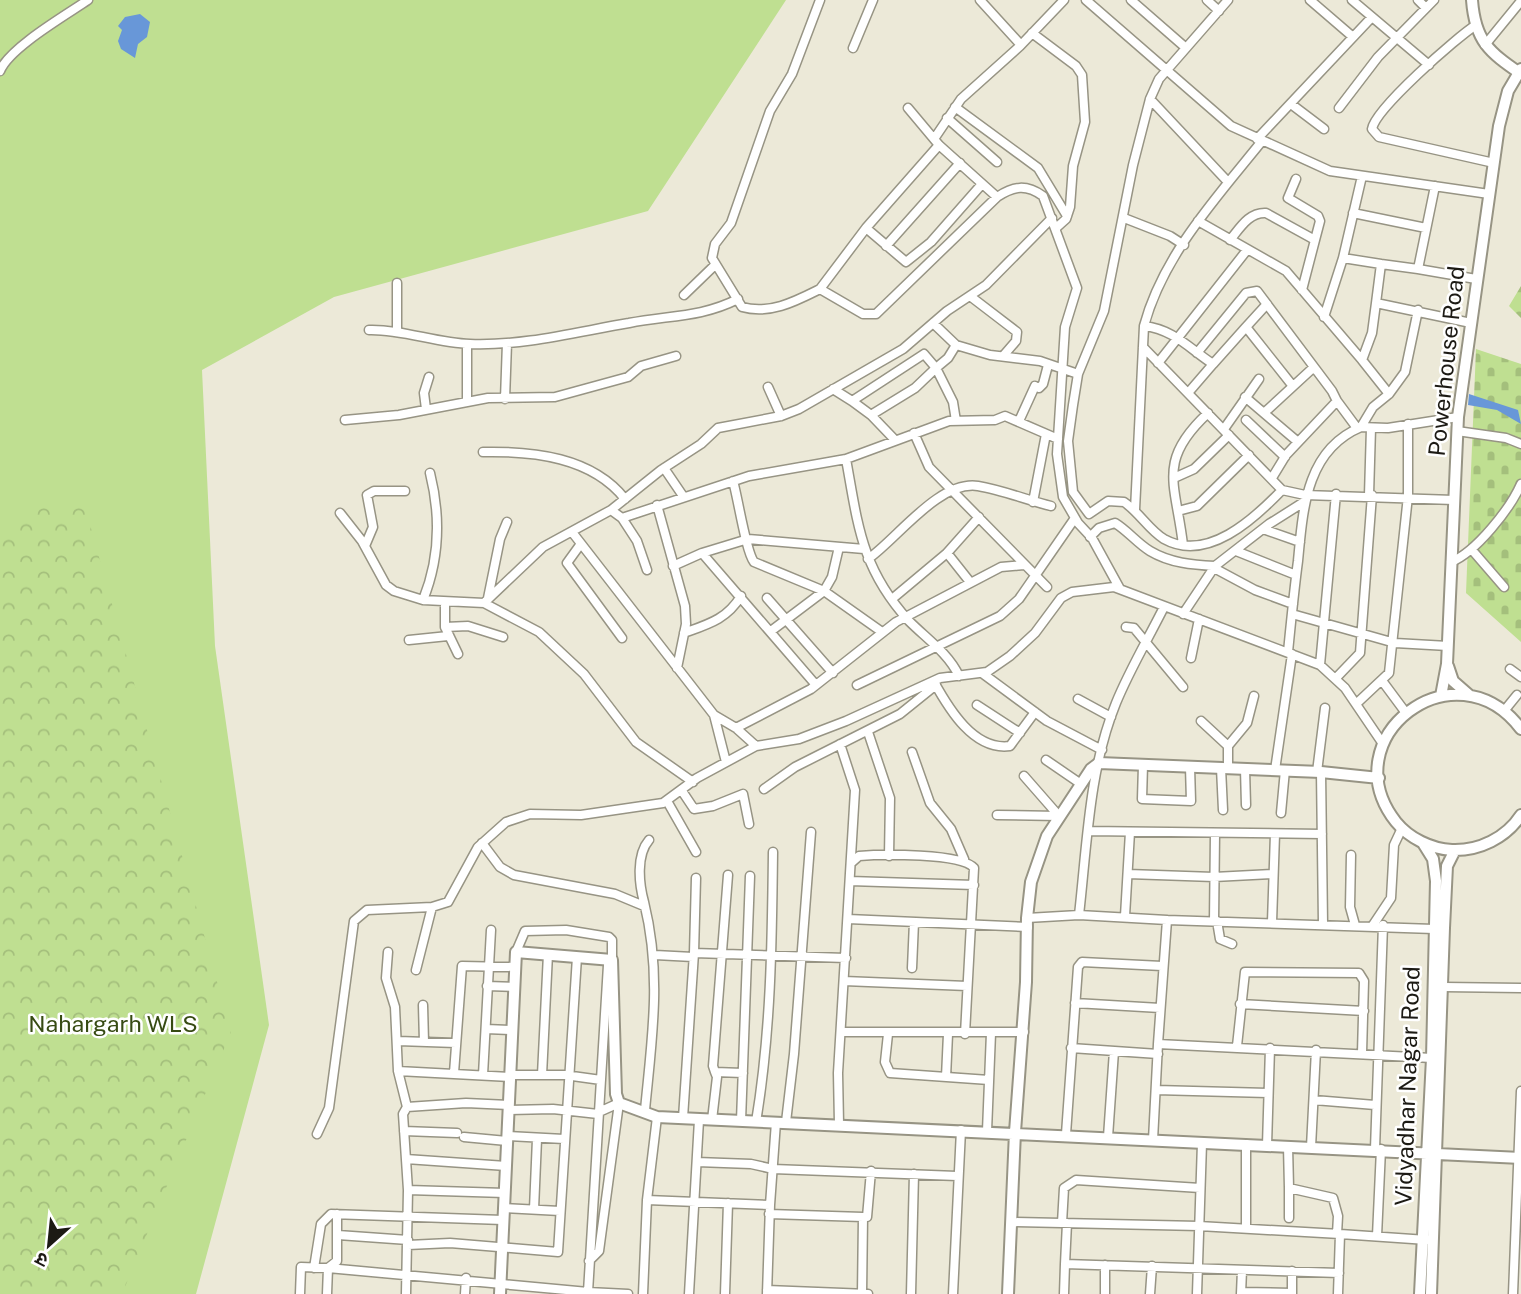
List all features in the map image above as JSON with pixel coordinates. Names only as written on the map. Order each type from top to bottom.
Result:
[{"type":"street","points":[[0,71],[3,63],[26,44],[88,0]]},
{"type":"street","points":[[820,0],[792,74],[771,111],[731,223],[712,250],[715,265],[743,307],[753,310],[771,309],[820,289],[936,142],[955,107],[1021,45],[1063,0]]},
{"type":"street","points":[[853,48],[873,0]]},
{"type":"street","points":[[980,0],[1021,45]]},
{"type":"street","points":[[1086,0],[1168,69],[1231,127],[1317,167],[1489,194]]},
{"type":"street","points":[[1130,0],[1186,48]]},
{"type":"street","points":[[1207,0],[1219,11]]},
{"type":"street","points":[[1228,0],[1168,69],[1150,100],[1133,164],[1104,311],[1079,374],[1068,441],[1073,492],[1089,514],[1108,501],[1116,500],[1135,510],[1165,540],[1183,545],[1205,546],[1224,536],[1285,491]]},
{"type":"street","points":[[1352,0],[1429,65]]},
{"type":"street","points":[[1419,0],[1426,8]]},
{"type":"street","points":[[1339,108],[1396,38],[1434,0]]},
{"type":"street","points":[[1472,0],[1476,24],[1485,45],[1520,72]]},
{"type":"street","points":[[1312,1],[1353,37]]},
{"type":"street","points":[[1485,45],[1521,1]]},
{"type":"street","points":[[1135,510],[1144,326],[1171,264],[1198,222],[1259,140],[1372,17]]},
{"type":"street","points":[[1476,24],[1461,34],[1429,65],[1376,120],[1372,129],[1374,134],[1494,163]]},
{"type":"street","points":[[1032,33],[1076,66],[1082,75],[1085,122],[1073,166],[1063,222]]},
{"type":"street","name":"Powerhouse Road","points":[[1441,696],[1447,664],[1461,391],[1503,106],[1520,72]]},
{"type":"street","points":[[1150,100],[1228,182]]},
{"type":"street","points":[[1290,104],[1324,129]]},
{"type":"street","points":[[955,107],[1038,168],[1063,222],[1077,288],[1065,327],[1058,440],[1063,497],[1090,536],[1120,589]]},
{"type":"street","points":[[908,108],[936,142],[997,197]]},
{"type":"street","points":[[947,118],[997,162]]},
{"type":"street","points":[[886,246],[960,163]]},
{"type":"street","points":[[1324,317],[1343,258],[1362,176]]},
{"type":"street","points":[[1296,179],[1288,198],[1318,216],[1320,221],[1302,290]]},
{"type":"street","points":[[866,228],[906,262],[939,232],[982,184]]},
{"type":"street","points":[[1418,269],[1435,186]]},
{"type":"street","points":[[820,289],[863,314],[876,314],[997,197],[1015,187],[1033,189],[1043,196],[1052,218],[1063,222]]},
{"type":"street","points":[[1230,240],[1254,214],[1266,213],[1315,240]]},
{"type":"street","points":[[1353,213],[1426,228]]},
{"type":"street","points":[[486,600],[543,547],[611,510],[664,468],[701,444],[718,428],[781,416],[903,349],[933,323],[986,285],[1052,218]]},
{"type":"street","points":[[1124,218],[1170,236],[1184,245]]},
{"type":"street","points":[[1198,222],[1286,271],[1389,394]]},
{"type":"street","points":[[939,232],[949,241]]},
{"type":"street","points":[[1158,363],[1247,250]]},
{"type":"street","points":[[1343,258],[1476,279]]},
{"type":"street","points":[[1362,360],[1372,333],[1381,264]]},
{"type":"street","points":[[684,295],[715,265]]},
{"type":"street","points":[[397,283],[397,332]]},
{"type":"street","points":[[1197,353],[1246,293],[1257,291],[1336,401],[1359,428],[1408,424],[1459,414]]},
{"type":"street","points":[[970,296],[1017,332],[1016,341],[1003,356]]},
{"type":"street","points":[[369,330],[467,344],[507,343],[559,338],[631,322],[714,311],[738,299]]},
{"type":"street","points":[[1376,303],[1471,323]]},
{"type":"street","points":[[1188,393],[1267,304]]},
{"type":"street","points":[[1281,813],[1280,770],[1303,497],[1328,449],[1359,428],[1373,407],[1389,394],[1405,372],[1418,310]]},
{"type":"street","points":[[933,323],[956,345],[1079,374]]},
{"type":"street","points":[[1144,326],[1157,328],[1180,338],[1213,364]]},
{"type":"street","points":[[1246,327],[1292,385]]},
{"type":"street","points":[[505,399],[507,343]]},
{"type":"street","points":[[467,344],[467,401]]},
{"type":"street","points":[[871,415],[915,388],[948,358],[956,345]]},
{"type":"street","points":[[1143,347],[1285,491],[1303,497],[1336,494],[1454,500]]},
{"type":"street","points":[[852,401],[924,354],[936,368],[953,401],[956,421]]},
{"type":"street","points":[[345,420],[467,401],[555,397],[589,390],[628,377],[640,366],[676,356]]},
{"type":"street","points":[[1019,421],[1035,386],[1039,388],[1043,384],[1048,365]]},
{"type":"street","points":[[1264,413],[1314,367]]},
{"type":"street","points":[[426,409],[424,393],[429,377]]},
{"type":"street","points":[[1174,478],[1194,469],[1226,432],[1245,397],[1259,379]]},
{"type":"street","points":[[768,387],[781,416]]},
{"type":"street","points":[[833,389],[871,415],[895,440]]},
{"type":"street","points":[[1245,397],[1298,442]]},
{"type":"street","points":[[1272,478],[1285,457],[1336,401]]},
{"type":"street","points":[[1183,545],[1174,478],[1181,441],[1208,414]]},
{"type":"street","points":[[622,518],[733,481],[846,459],[914,433],[956,421],[995,420],[1005,416],[1058,440],[1068,441]]},
{"type":"street","points":[[1246,420],[1285,457]]},
{"type":"street","points":[[1356,704],[1383,682],[1389,673],[1395,643],[1408,496],[1408,424]]},
{"type":"street","points":[[1336,678],[1358,657],[1362,635],[1371,428]]},
{"type":"street","points":[[1457,431],[1506,438],[1521,444]]},
{"type":"street","points":[[914,433],[929,467],[1047,587]]},
{"type":"street","points":[[1033,502],[1046,434]]},
{"type":"street","points":[[483,452],[535,453],[575,466],[601,476],[625,499]]},
{"type":"street","points":[[1178,511],[1198,506],[1249,455]]},
{"type":"street","points":[[846,459],[864,549],[878,582],[940,650],[959,677]]},
{"type":"street","points":[[664,468],[683,496]]},
{"type":"street","points":[[423,600],[433,571],[438,538],[430,473]]},
{"type":"street","points":[[733,481],[748,539],[749,555],[754,562],[824,591],[882,632]]},
{"type":"street","points":[[1451,562],[1472,550],[1507,510],[1521,484]]},
{"type":"street","points":[[868,559],[914,518],[952,490],[979,486],[1051,506]]},
{"type":"street","points":[[365,547],[373,527],[366,500],[369,492],[405,491]]},
{"type":"street","points":[[1320,665],[1336,494]]},
{"type":"street","points":[[1183,614],[1214,567],[1303,497]]},
{"type":"street","points":[[657,505],[685,606],[684,633],[677,668]]},
{"type":"street","points":[[611,510],[622,518],[637,541],[647,570]]},
{"type":"street","points":[[341,513],[365,547],[386,585],[411,599],[445,602],[486,600],[538,632],[563,651],[584,674],[636,742],[693,782]]},
{"type":"street","points":[[892,599],[947,553],[979,517]]},
{"type":"street","points":[[857,685],[940,650],[1000,616],[1019,599],[1077,520]]},
{"type":"street","points":[[486,600],[500,539],[507,522]]},
{"type":"street","points":[[1090,536],[1099,528],[1115,523],[1151,551],[1167,559],[1189,565],[1214,567],[1293,609],[1326,622],[1395,643],[1448,646]]},
{"type":"street","points":[[1263,529],[1300,542]]},
{"type":"street","points":[[572,532],[713,715],[726,762]]},
{"type":"street","points":[[673,566],[702,553],[748,539],[864,549]]},
{"type":"street","points":[[580,545],[568,559],[570,569],[622,638]]},
{"type":"street","points":[[771,631],[824,591],[832,577],[839,547]]},
{"type":"street","points":[[1472,550],[1504,587]]},
{"type":"street","points":[[1236,551],[1296,575]]},
{"type":"street","points":[[702,553],[816,685]]},
{"type":"street","points":[[947,553],[970,582]]},
{"type":"street","points":[[736,728],[816,685],[882,632],[970,582],[1001,567],[1024,565]]},
{"type":"street","points":[[317,1134],[329,1108],[355,921],[367,910],[432,907],[448,902],[462,872],[482,843],[506,822],[530,814],[581,815],[667,801],[693,782],[756,746],[799,739],[935,682],[982,673],[1010,656],[1035,633],[1062,598],[1072,592],[1099,587],[1120,589],[1320,665],[1336,678],[1384,744]]},
{"type":"street","points":[[684,633],[719,620],[733,610],[741,596]]},
{"type":"street","points":[[767,598],[833,673]]},
{"type":"street","points":[[445,602],[446,631],[458,653]]},
{"type":"street","points":[[1079,915],[1088,831],[1099,763],[1111,717],[1164,607]]},
{"type":"street","points":[[1191,657],[1199,619]]},
{"type":"street","points":[[409,640],[468,626],[503,637]]},
{"type":"street","points":[[1126,627],[1134,628],[1183,687]]},
{"type":"street","points":[[1447,664],[1453,681],[1470,696],[1504,711],[1521,729]]},
{"type":"street","points":[[1510,669],[1521,677]]},
{"type":"street","points":[[982,673],[1035,712],[1102,750]]},
{"type":"street","points":[[935,682],[960,722],[973,734],[1003,747],[1010,746],[1035,712]]},
{"type":"street","points":[[764,789],[795,767],[900,714],[935,682]]},
{"type":"street","points":[[1383,682],[1406,713]]},
{"type":"street","points":[[1504,711],[1517,695]]},
{"type":"street","points":[[1223,810],[1228,746],[1247,723],[1254,696]]},
{"type":"street","points":[[1441,883],[1433,859],[1423,843],[1402,828],[1385,804],[1378,766],[1384,744],[1397,721],[1406,713],[1424,701],[1441,696],[1470,696]]},
{"type":"street","points":[[1078,699],[1111,717]]},
{"type":"street","points":[[977,705],[1020,733]]},
{"type":"street","points":[[1323,924],[1319,772],[1325,708]]},
{"type":"street","points":[[713,715],[736,728],[756,746]]},
{"type":"street","points":[[1201,721],[1228,746]]},
{"type":"street","points":[[868,732],[890,798],[889,856]]},
{"type":"street","points":[[839,1124],[841,1032],[855,790],[840,744]]},
{"type":"street","points":[[912,752],[930,803],[951,829],[964,859],[974,868],[965,1034]]},
{"type":"street","points":[[1046,760],[1081,784]]},
{"type":"street","points":[[1099,763],[1319,772],[1379,778]]},
{"type":"street","points":[[1008,1294],[1015,1132],[1024,1032],[1027,922],[1035,863],[1059,816],[1099,763]]},
{"type":"street","points":[[1143,765],[1142,799],[1191,801],[1190,766]]},
{"type":"street","points":[[1245,769],[1247,806]]},
{"type":"street","points":[[1024,776],[1059,816]]},
{"type":"street","points":[[682,791],[694,809],[713,806],[743,794],[749,824]]},
{"type":"street","points":[[667,801],[696,852]]},
{"type":"street","points":[[997,815],[1059,816]]},
{"type":"street","points":[[1423,843],[1455,850],[1487,844],[1506,833],[1521,815]]},
{"type":"street","points":[[1377,1236],[1378,925],[1391,898],[1394,845],[1402,828]]},
{"type":"street","points":[[1088,831],[1322,834]]},
{"type":"street","points":[[811,832],[801,957],[773,1169],[767,1292],[868,1294]]},
{"type":"street","points":[[1125,916],[1130,832]]},
{"type":"street","points":[[1215,834],[1215,921],[1220,939],[1232,944]]},
{"type":"street","points":[[1272,922],[1275,834]]},
{"type":"street","points":[[645,1110],[654,1004],[655,955],[641,891],[641,854],[649,840]]},
{"type":"street","points":[[482,843],[500,867],[514,875],[615,894],[645,906]]},
{"type":"street","points":[[1441,883],[1455,850]]},
{"type":"street","points":[[756,1122],[764,1078],[772,956],[773,852]]},
{"type":"street","points":[[1351,855],[1350,907],[1354,925]]},
{"type":"street","points":[[851,863],[859,856],[964,859]]},
{"type":"street","points":[[1128,874],[1214,877],[1273,874]]},
{"type":"street","points":[[712,1120],[728,875]]},
{"type":"street","points":[[741,1121],[748,989],[746,955],[750,876]]},
{"type":"street","points":[[683,1118],[696,878]]},
{"type":"street","points":[[850,881],[974,886]]},
{"type":"street","name":"Vidyadhar Nagar Road","points":[[1431,1294],[1428,1240],[1434,929],[1441,883]]},
{"type":"street","name":"Vidyadhar Nagar Road","points":[[1431,1153],[1444,987],[1441,883]]},
{"type":"street","points":[[416,970],[432,907]]},
{"type":"street","points":[[848,919],[972,924],[1027,922],[1079,915],[1434,929]]},
{"type":"street","points":[[1153,1140],[1162,965],[1167,920]]},
{"type":"street","points":[[912,968],[914,922]]},
{"type":"street","points":[[484,1075],[491,930]]},
{"type":"street","points":[[500,1294],[516,952],[526,932],[566,930],[609,937],[612,940],[588,1292]]},
{"type":"street","points":[[388,952],[386,978],[393,996],[398,1071],[407,1107],[403,1114],[408,1190],[405,1294]]},
{"type":"street","points":[[516,952],[610,960]]},
{"type":"street","points":[[542,1075],[548,954]]},
{"type":"street","points":[[655,955],[845,958]]},
{"type":"street","points":[[338,1235],[408,1243],[558,1252],[565,1110],[570,1076],[577,957]]},
{"type":"street","points":[[589,1261],[599,1251],[619,1104],[614,1062],[610,960]]},
{"type":"street","points":[[1066,1133],[1076,974],[1082,962],[1162,965]]},
{"type":"street","points":[[454,1073],[462,966],[515,967]]},
{"type":"street","points":[[1237,1046],[1242,975],[1250,970],[1359,973],[1364,981],[1362,1053]]},
{"type":"street","points":[[844,981],[967,986]]},
{"type":"street","points":[[487,986],[514,987]]},
{"type":"street","points":[[1444,987],[1521,988]]},
{"type":"street","points":[[1074,1003],[1160,1008]]},
{"type":"street","points":[[1240,1004],[1364,1011]]},
{"type":"street","points":[[423,1005],[424,1042]]},
{"type":"street","points":[[486,1029],[512,1030]]},
{"type":"street","points":[[841,1032],[1024,1032]]},
{"type":"street","points":[[987,1131],[992,1033]]},
{"type":"street","points":[[888,1034],[885,1062],[890,1073],[989,1080]]},
{"type":"street","points":[[946,1077],[948,1034]]},
{"type":"street","points":[[398,1041],[456,1043]]},
{"type":"street","points":[[1158,1044],[1432,1058]]},
{"type":"street","points":[[1071,1048],[1158,1054]]},
{"type":"street","points":[[1267,1145],[1270,1048]]},
{"type":"street","points":[[1108,1137],[1114,1051]]},
{"type":"street","points":[[1311,1147],[1316,1051]]},
{"type":"street","points":[[398,1071],[570,1076],[601,1080]]},
{"type":"street","points":[[715,1072],[743,1073]]},
{"type":"street","points":[[1156,1090],[1268,1094]]},
{"type":"street","points":[[1513,1294],[1521,1091]]},
{"type":"street","points":[[1314,1100],[1376,1105]]},
{"type":"street","points":[[407,1107],[466,1103],[599,1113],[619,1104],[645,1110],[657,1116],[699,1120],[1066,1133],[1202,1143],[1520,1157]]},
{"type":"street","points":[[643,1294],[647,1200],[657,1116]]},
{"type":"street","points":[[689,1294],[699,1120]]},
{"type":"street","points":[[953,1294],[961,1130]]},
{"type":"street","points":[[404,1131],[508,1139],[564,1139]]},
{"type":"street","points":[[534,1209],[537,1139]]},
{"type":"street","points":[[1197,1294],[1202,1143]]},
{"type":"street","points":[[1246,1228],[1247,1144]]},
{"type":"street","points":[[1288,1146],[1289,1218]]},
{"type":"street","points":[[406,1159],[506,1166]]},
{"type":"street","points":[[697,1162],[751,1164],[773,1169],[957,1176]]},
{"type":"street","points":[[647,1200],[728,1203],[770,1210],[867,1217],[871,1171]]},
{"type":"street","points":[[911,1294],[914,1174]]},
{"type":"street","points":[[1064,1294],[1064,1188],[1076,1180],[1200,1188]]},
{"type":"street","points":[[1289,1188],[1333,1198],[1339,1234],[1338,1294]]},
{"type":"street","points":[[408,1190],[505,1193]]},
{"type":"street","points":[[725,1294],[728,1203]]},
{"type":"street","points":[[504,1208],[560,1211]]},
{"type":"street","points":[[314,1268],[321,1224],[331,1214],[503,1220]]},
{"type":"street","points":[[327,1294],[328,1268],[337,1261],[337,1214]]},
{"type":"street","points":[[862,1294],[863,1217]]},
{"type":"street","points":[[1011,1222],[1246,1228],[1428,1240]]},
{"type":"street","name":"Vidyadhar Nagar Road","points":[[1420,1294],[1428,1240]]},
{"type":"street","points":[[1065,1264],[1339,1273]]},
{"type":"street","points":[[1105,1265],[1105,1294]]},
{"type":"street","points":[[1150,1294],[1152,1266]]},
{"type":"street","points":[[300,1294],[301,1267],[466,1278],[564,1291],[628,1294]]},
{"type":"street","points":[[1242,1270],[1241,1293],[1292,1293],[1292,1272]]},
{"type":"street","points":[[465,1294],[466,1278]]},
{"type":"green space","points":[[0,0],[786,0],[648,211],[334,297],[202,370],[215,646],[269,1025],[196,1294],[0,1294]]},
{"type":"green space","points":[[1521,286],[1521,318],[1509,306]]},
{"type":"green space","points":[[1476,349],[1521,364],[1521,642],[1466,593]]},
{"type":"green space","name":"Nahargarh WLS","points":[[82,496],[231,1032],[122,1294],[0,1294],[0,521]]},
{"type":"water","points":[[140,14],[150,22],[147,37],[138,44],[135,58],[121,49],[118,41],[122,30],[118,26],[125,17]]},
{"type":"water","points":[[1469,394],[1518,410],[1521,424],[1497,410],[1468,405]]}]
